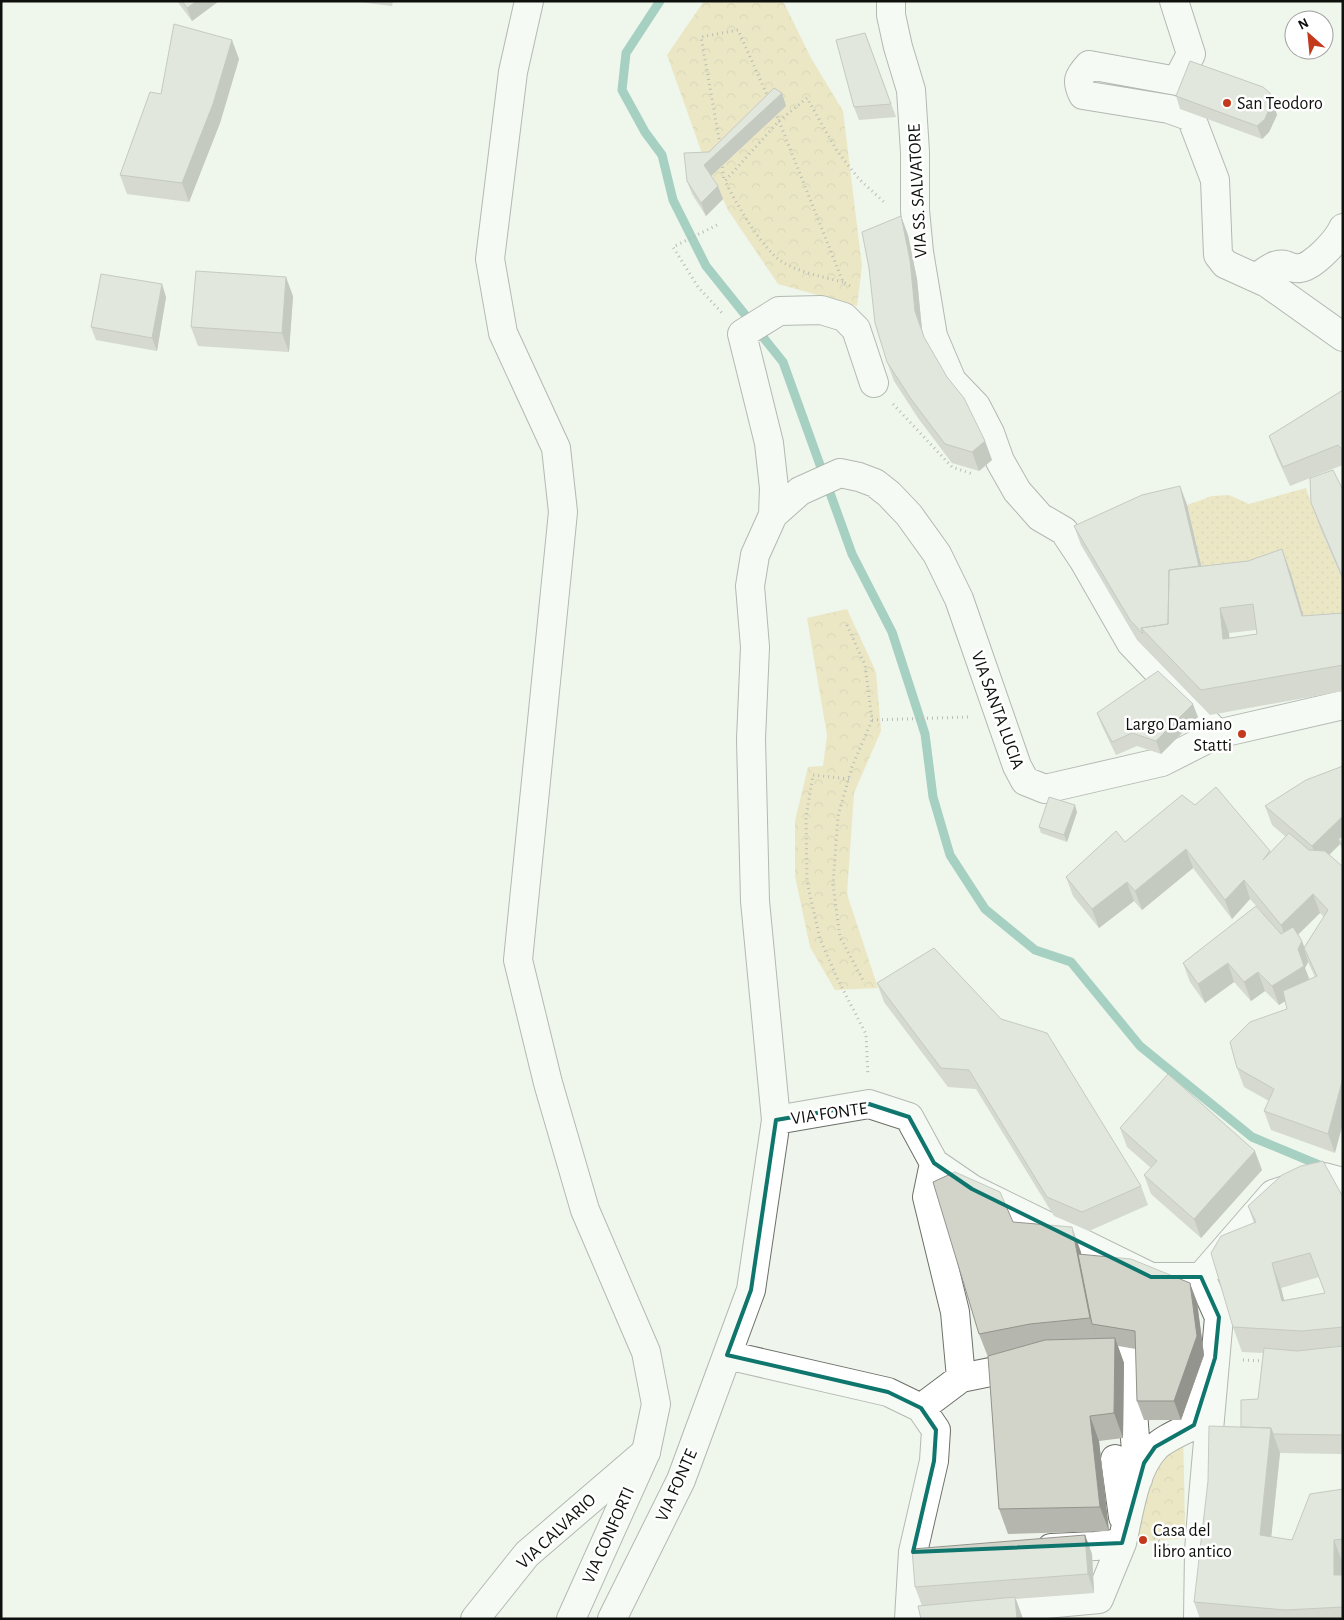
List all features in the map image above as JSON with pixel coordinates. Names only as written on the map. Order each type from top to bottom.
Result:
[{"type":"street","name":"VIA CONFORTI","points":[[529,1],[513,72],[490,259],[503,333],[556,448],[563,512],[518,960],[548,1083],[585,1210],[646,1352],[656,1404],[646,1452],[571,1619]]},
{"type":"street","name":"VIA SS. SALVATORE","points":[[891,1],[891,15],[898,47],[911,90],[915,152],[915,210],[919,252],[933,336],[952,381],[976,406],[990,433],[1000,461],[1017,491],[1040,517],[1064,531],[1084,561],[1131,643],[1217,734]]},
{"type":"street","points":[[1174,1],[1191,54],[1177,81],[1088,66],[1080,74],[1078,85],[1083,95],[1169,109],[1191,117],[1215,180],[1218,255],[1225,264],[1257,277],[1343,337]]},
{"type":"street","points":[[1257,277],[1275,265],[1282,264],[1290,268],[1302,269],[1316,260],[1333,243],[1343,228]]},
{"type":"street","points":[[776,1120],[755,901],[751,739],[755,648],[750,586],[755,555],[773,515],[774,488],[769,442],[742,334],[779,311],[820,310],[844,317],[856,329],[884,391]]},
{"type":"street","name":"VIA SANTA LUCIA","points":[[773,515],[800,492],[840,473],[875,483],[889,494],[909,515],[937,554],[959,599],[1016,766],[1025,781],[1045,789],[1162,762],[1217,734],[1343,705]]},
{"type":"street","name":"VIA FONTE","points":[[612,1619],[681,1480],[751,1290],[776,1120],[869,1104],[909,1117],[934,1163],[972,1189],[1151,1277],[1201,1277]]},
{"type":"street","points":[[934,1163],[927,1198],[955,1312],[961,1378]]},
{"type":"street","points":[[1198,1619],[1189,1548],[1219,1318],[1201,1277],[1273,1194],[1324,1177],[1343,1182]]},
{"type":"street","points":[[727,1355],[888,1392],[921,1408],[936,1430],[935,1453],[912,1552],[909,1618],[948,1614],[1044,1612],[1099,1599],[1124,1538],[1129,1507],[1144,1463],[1155,1447],[1194,1424],[1215,1358]]},
{"type":"street","points":[[921,1408],[961,1378],[1052,1359],[1129,1357],[1138,1481]]},
{"type":"street","name":"VIA CALVARIO","points":[[475,1619],[527,1554],[646,1452]]},
{"type":"street","points":[[1115,1459],[1124,1538]]},
{"type":"street","points":[[1028,1548],[1094,1546],[1124,1538]]},
{"type":"street","points":[[1186,1619],[1193,1560],[1189,1548]]},
{"type":"street","points":[[912,1552],[941,1551]]},
{"type":"path","points":[[770,102],[738,30],[701,36],[718,124],[725,182],[738,207],[762,242],[782,262],[812,274],[843,282],[859,291]]},
{"type":"path","points":[[725,182],[779,121],[807,98],[837,151],[859,179],[892,209],[915,210]]},
{"type":"path","points":[[775,112],[843,282]]},
{"type":"path","points":[[717,225],[673,247],[698,287],[742,334]]},
{"type":"path","points":[[884,391],[896,407]]},
{"type":"path","points":[[884,391],[896,407],[952,467],[980,476],[1000,461]]},
{"type":"path","points":[[847,625],[865,665],[872,720],[849,778],[838,816],[833,885],[840,937],[863,980]]},
{"type":"path","points":[[872,720],[975,717]]},
{"type":"path","points":[[849,778],[814,775],[806,817],[807,882],[820,939],[838,980],[866,1034],[869,1104]]},
{"type":"path","points":[[1215,1358],[1271,1362]]},
{"type":"path","points":[[1124,1538],[1135,1542],[1148,1551],[1154,1538],[1171,1547],[1189,1548]]},
{"type":"highlighted area","points":[[869,1104],[909,1117],[934,1163],[972,1189],[1151,1277],[1201,1277],[1219,1317],[1215,1358],[1194,1425],[1155,1447],[1144,1463],[1122,1543],[913,1552],[934,1461],[936,1430],[921,1408],[888,1392],[727,1355],[751,1290],[776,1120]]},
{"type":"green space","points":[[704,1],[783,1],[811,58],[843,111],[862,266],[857,306],[778,284],[728,210],[703,156],[667,55]]},
{"type":"green space","points":[[1306,488],[1320,528],[1343,581],[1343,639],[1207,590],[1187,505],[1212,496],[1229,495],[1249,504]]},
{"type":"green space","points":[[847,609],[876,672],[881,731],[854,793],[847,894],[878,988],[835,990],[810,947],[795,876],[795,821],[808,767],[823,766],[827,735],[807,618]]},
{"type":"green space","points":[[1183,1431],[1185,1526],[1192,1538],[1122,1543],[1129,1507]]},
{"type":"building","points":[[182,1],[197,1],[187,8]]},
{"type":"building","points":[[174,24],[232,40],[213,104],[182,183],[120,175],[150,92],[161,94]]},
{"type":"building","points":[[865,33],[891,104],[854,107],[836,40]]},
{"type":"building","name":"San Teodoro","points":[[1190,61],[1263,87],[1270,93],[1272,102],[1265,119],[1257,126],[1176,96]]},
{"type":"building","points":[[774,88],[782,93],[704,165],[718,186],[701,203],[687,181],[684,153],[709,152]]},
{"type":"building","points":[[901,216],[910,260],[915,311],[924,337],[947,377],[964,398],[985,441],[972,452],[945,444],[911,399],[887,362],[875,323],[869,268],[862,232]]},
{"type":"building","points":[[196,271],[286,277],[282,333],[191,327]]},
{"type":"building","points":[[101,274],[162,284],[152,338],[91,327]]},
{"type":"building","points":[[1343,390],[1343,450],[1338,445],[1283,467],[1269,436]]},
{"type":"building","points":[[1333,470],[1343,490],[1343,578],[1311,503],[1310,478]]},
{"type":"building","points":[[1180,486],[1199,566],[1169,570],[1168,624],[1141,628],[1143,634],[1130,620],[1074,526],[1142,495]]},
{"type":"building","points":[[1282,549],[1302,616],[1343,613],[1343,665],[1201,690],[1141,628],[1168,624],[1169,570],[1248,561]],"holes":[[[1253,604],[1257,634],[1223,639],[1220,608]]]},
{"type":"building","points":[[1158,671],[1193,704],[1156,741],[1132,733],[1112,742],[1097,713]]},
{"type":"building","points":[[1343,766],[1343,816],[1312,846],[1265,806],[1306,780]]},
{"type":"building","points":[[1216,787],[1270,851],[1263,860],[1289,833],[1309,850],[1325,851],[1343,867],[1343,1078],[1328,1134],[1264,1111],[1274,1089],[1237,1068],[1230,1042],[1250,1022],[1287,1009],[1283,991],[1317,976],[1304,948],[1328,910],[1313,894],[1281,925],[1244,880],[1225,900],[1186,849],[1135,891],[1127,882],[1092,909],[1066,877],[1116,831],[1125,842],[1182,795],[1195,805]]},
{"type":"building","points":[[1049,797],[1075,805],[1064,835],[1039,827]]},
{"type":"building","points":[[1343,836],[1343,845],[1338,839]]},
{"type":"building","points":[[1256,906],[1281,934],[1293,927],[1302,941],[1298,949],[1304,966],[1272,986],[1258,972],[1244,982],[1228,963],[1198,984],[1183,963]]},
{"type":"building","points":[[934,948],[1001,1019],[1047,1033],[1141,1186],[1082,1212],[1047,1197],[969,1070],[941,1068],[877,983]]},
{"type":"building","points":[[1168,1074],[1255,1151],[1194,1219],[1144,1175],[1157,1161],[1120,1128]]},
{"type":"building","points":[[1323,1161],[1343,1197],[1343,1327],[1302,1331],[1233,1327],[1211,1253],[1221,1236],[1256,1222],[1248,1206],[1282,1175],[1301,1166]],"holes":[[[1310,1253],[1325,1293],[1282,1301],[1272,1263]]]},
{"type":"building","points":[[955,1172],[1000,1192],[1013,1222],[1072,1227],[1090,1318],[1030,1324],[979,1334],[933,1182]]},
{"type":"building","points":[[1078,1254],[1131,1259],[1190,1283],[1197,1336],[1174,1401],[1137,1401],[1135,1331],[1092,1324]]},
{"type":"building","points":[[1115,1338],[1114,1413],[1090,1416],[1100,1507],[999,1509],[988,1356],[1045,1340]]},
{"type":"building","points":[[1343,1346],[1343,1435],[1273,1434],[1271,1428],[1241,1427],[1241,1400],[1258,1399],[1264,1348],[1297,1351]]},
{"type":"building","points":[[1209,1426],[1271,1428],[1260,1535],[1292,1540],[1310,1494],[1343,1489],[1343,1539],[1334,1540],[1334,1575],[1343,1575],[1343,1607],[1285,1610],[1194,1602],[1208,1481]]},
{"type":"building","points":[[1085,1535],[1088,1574],[915,1587],[912,1549]]},
{"type":"building","points":[[1015,1597],[1017,1619],[921,1619],[918,1606]]},
{"type":"waterway","points":[[660,1],[626,53],[622,90],[645,132],[662,155],[673,200],[706,266],[783,362],[852,554],[892,632],[925,734],[933,797],[950,855],[985,909],[1035,950],[1071,962],[1140,1046],[1252,1137],[1324,1167]]},
{"type":"place","name":"San Teodoro","points":[[1227,103]]},
{"type":"place","name":"Largo Damiano Statti","points":[[1242,734]]},
{"type":"place","name":"Casa del libro antico","points":[[1143,1540]]}]
